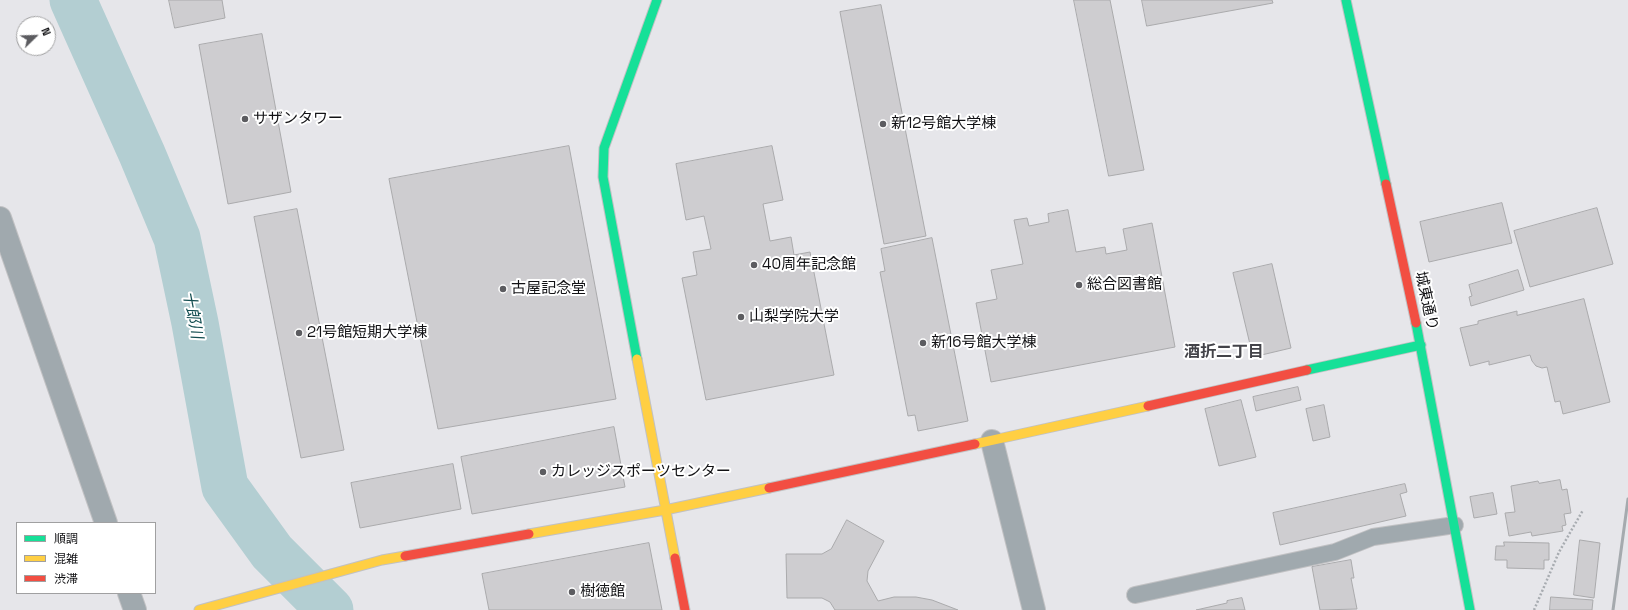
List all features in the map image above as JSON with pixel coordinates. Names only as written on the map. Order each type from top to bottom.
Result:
[{"type":"main road","points":[[657,0],[604,148],[603,177],[685,610]]},
{"type":"main road","name":"城東通り","points":[[1346,0],[1421,345],[1470,610]]},
{"type":"main road","points":[[199,610],[382,560],[665,510],[992,441],[1421,345]]},
{"type":"street","points":[[0,218],[106,522]]},
{"type":"street","points":[[992,441],[1034,610]]},
{"type":"street","points":[[130,594],[135,610]]},
{"type":"lane","points":[[1135,595],[1335,552],[1373,537],[1455,525]]},
{"type":"path","points":[[1534,610],[1559,552],[1583,510]]},
{"type":"building","points":[[169,0],[222,0],[225,18],[175,28]]},
{"type":"building","points":[[1074,0],[1110,0],[1144,170],[1109,176]]},
{"type":"building","points":[[1142,0],[1272,0],[1273,3],[1147,26]]},
{"type":"building","name":"新12号館大学棟","points":[[881,5],[926,236],[884,244],[840,12]]},
{"type":"building","name":"サザンタワー","points":[[262,34],[291,192],[228,204],[199,45]]},
{"type":"building","name":"古屋記念堂","points":[[569,146],[616,399],[438,429],[389,179]]},
{"type":"building","name":"40周年記念館","points":[[772,146],[783,200],[763,204],[770,241],[791,237],[794,255],[810,252],[834,375],[706,400],[682,278],[697,275],[693,252],[711,249],[704,216],[686,220],[676,164]]},
{"type":"building","points":[[1502,203],[1512,243],[1429,262],[1420,222]]},
{"type":"building","points":[[1597,208],[1613,264],[1530,287],[1514,231]]},
{"type":"building","name":"21号館短期大学棟","points":[[297,209],[344,450],[301,458],[254,217]]},
{"type":"building","name":"総合図書館","points":[[1068,210],[1076,252],[1105,247],[1106,254],[1127,250],[1123,229],[1152,223],[1175,347],[991,382],[976,303],[997,299],[991,270],[1023,264],[1014,220],[1027,218],[1029,226],[1049,222],[1048,214]]},
{"type":"building","name":"新16号館大学棟","points":[[932,238],[968,421],[918,431],[915,415],[908,416],[880,272],[885,271],[881,249]]},
{"type":"building","points":[[1272,264],[1291,348],[1253,357],[1233,273]]},
{"type":"building","points":[[1518,270],[1524,290],[1471,306],[1469,297],[1472,296],[1469,285]]},
{"type":"building","points":[[1584,299],[1610,402],[1563,414],[1560,401],[1555,402],[1547,367],[1542,368],[1536,366],[1530,355],[1489,365],[1489,361],[1470,366],[1460,328],[1478,324],[1478,321],[1517,311],[1517,315]]},
{"type":"building","points":[[1298,387],[1301,400],[1256,411],[1253,397]]},
{"type":"building","points":[[1241,400],[1256,457],[1219,466],[1205,409]]},
{"type":"building","points":[[1324,405],[1330,437],[1313,441],[1306,409]]},
{"type":"building","name":"カレッジスポーツセンター","points":[[614,427],[625,487],[472,514],[461,457]]},
{"type":"building","points":[[453,464],[461,509],[360,528],[351,483]]},
{"type":"building","points":[[1560,480],[1562,490],[1567,489],[1571,513],[1564,514],[1566,525],[1562,526],[1563,531],[1532,536],[1531,532],[1509,536],[1505,513],[1515,512],[1511,486],[1538,481],[1539,483]]},
{"type":"building","points":[[1405,484],[1407,492],[1400,494],[1406,516],[1280,545],[1273,513]]},
{"type":"building","points":[[1493,493],[1497,514],[1474,518],[1470,497]]},
{"type":"building","points":[[847,520],[884,541],[868,571],[867,581],[878,601],[894,597],[916,597],[932,600],[958,610],[835,610],[830,602],[822,598],[787,598],[786,554],[822,554],[831,549]]},
{"type":"building","points":[[1580,540],[1600,543],[1594,598],[1574,595]]},
{"type":"building","points":[[1504,542],[1549,543],[1549,560],[1544,560],[1544,569],[1507,568],[1507,560],[1495,560],[1496,546],[1504,546]]},
{"type":"building","name":"樹徳館","points":[[649,543],[662,610],[489,610],[482,574]]},
{"type":"building","points":[[1351,560],[1354,578],[1351,578],[1357,609],[1320,610],[1312,567]]},
{"type":"building","points":[[1551,597],[1593,600],[1592,610],[1550,610]]},
{"type":"building","points":[[1242,598],[1245,610],[1196,610],[1227,603],[1227,601]]},
{"type":"waterway","name":"十郎川","points":[[73,0],[142,154],[177,238],[195,323],[225,487],[272,552],[330,610]]},
{"type":"railway","points":[[1613,610],[1628,499]]},
{"type":"traffic: fast","points":[[637,359],[603,177],[604,148],[657,0]]},
{"type":"traffic: fast","points":[[1346,0],[1386,184]]},
{"type":"traffic: fast","points":[[1416,323],[1470,610]]},
{"type":"traffic: fast","points":[[1307,370],[1421,345]]},
{"type":"traffic: slow","points":[[637,359],[675,558]]},
{"type":"traffic: slow","points":[[975,444],[1148,406]]},
{"type":"traffic: slow","points":[[529,534],[665,510],[769,488]]},
{"type":"traffic: slow","points":[[199,610],[382,560],[405,556]]},
{"type":"traffic: jam","points":[[1386,184],[1416,323]]},
{"type":"traffic: jam","points":[[1148,406],[1307,370]]},
{"type":"traffic: jam","points":[[769,488],[975,444]]},
{"type":"traffic: jam","points":[[405,556],[529,534]]},
{"type":"traffic: jam","points":[[675,558],[685,610]]},
{"type":"place","name":"サザンタワー","points":[[245,119]]},
{"type":"place","name":"新12号館大学棟","points":[[883,124]]},
{"type":"place","name":"40周年記念館","points":[[754,265]]},
{"type":"place","name":"総合図書館","points":[[1079,285]]},
{"type":"place","name":"古屋記念堂","points":[[503,289]]},
{"type":"place","name":"山梨学院大学","points":[[741,317]]},
{"type":"place","name":"21号館短期大学棟","points":[[299,333]]},
{"type":"place","name":"新16号館大学棟","points":[[923,343]]},
{"type":"place","name":"カレッジスポーツセンター","points":[[543,472]]},
{"type":"place","name":"樹徳館","points":[[572,592]]},
{"type":"district","name":"酒折二丁目","points":[[1224,353]]}]
